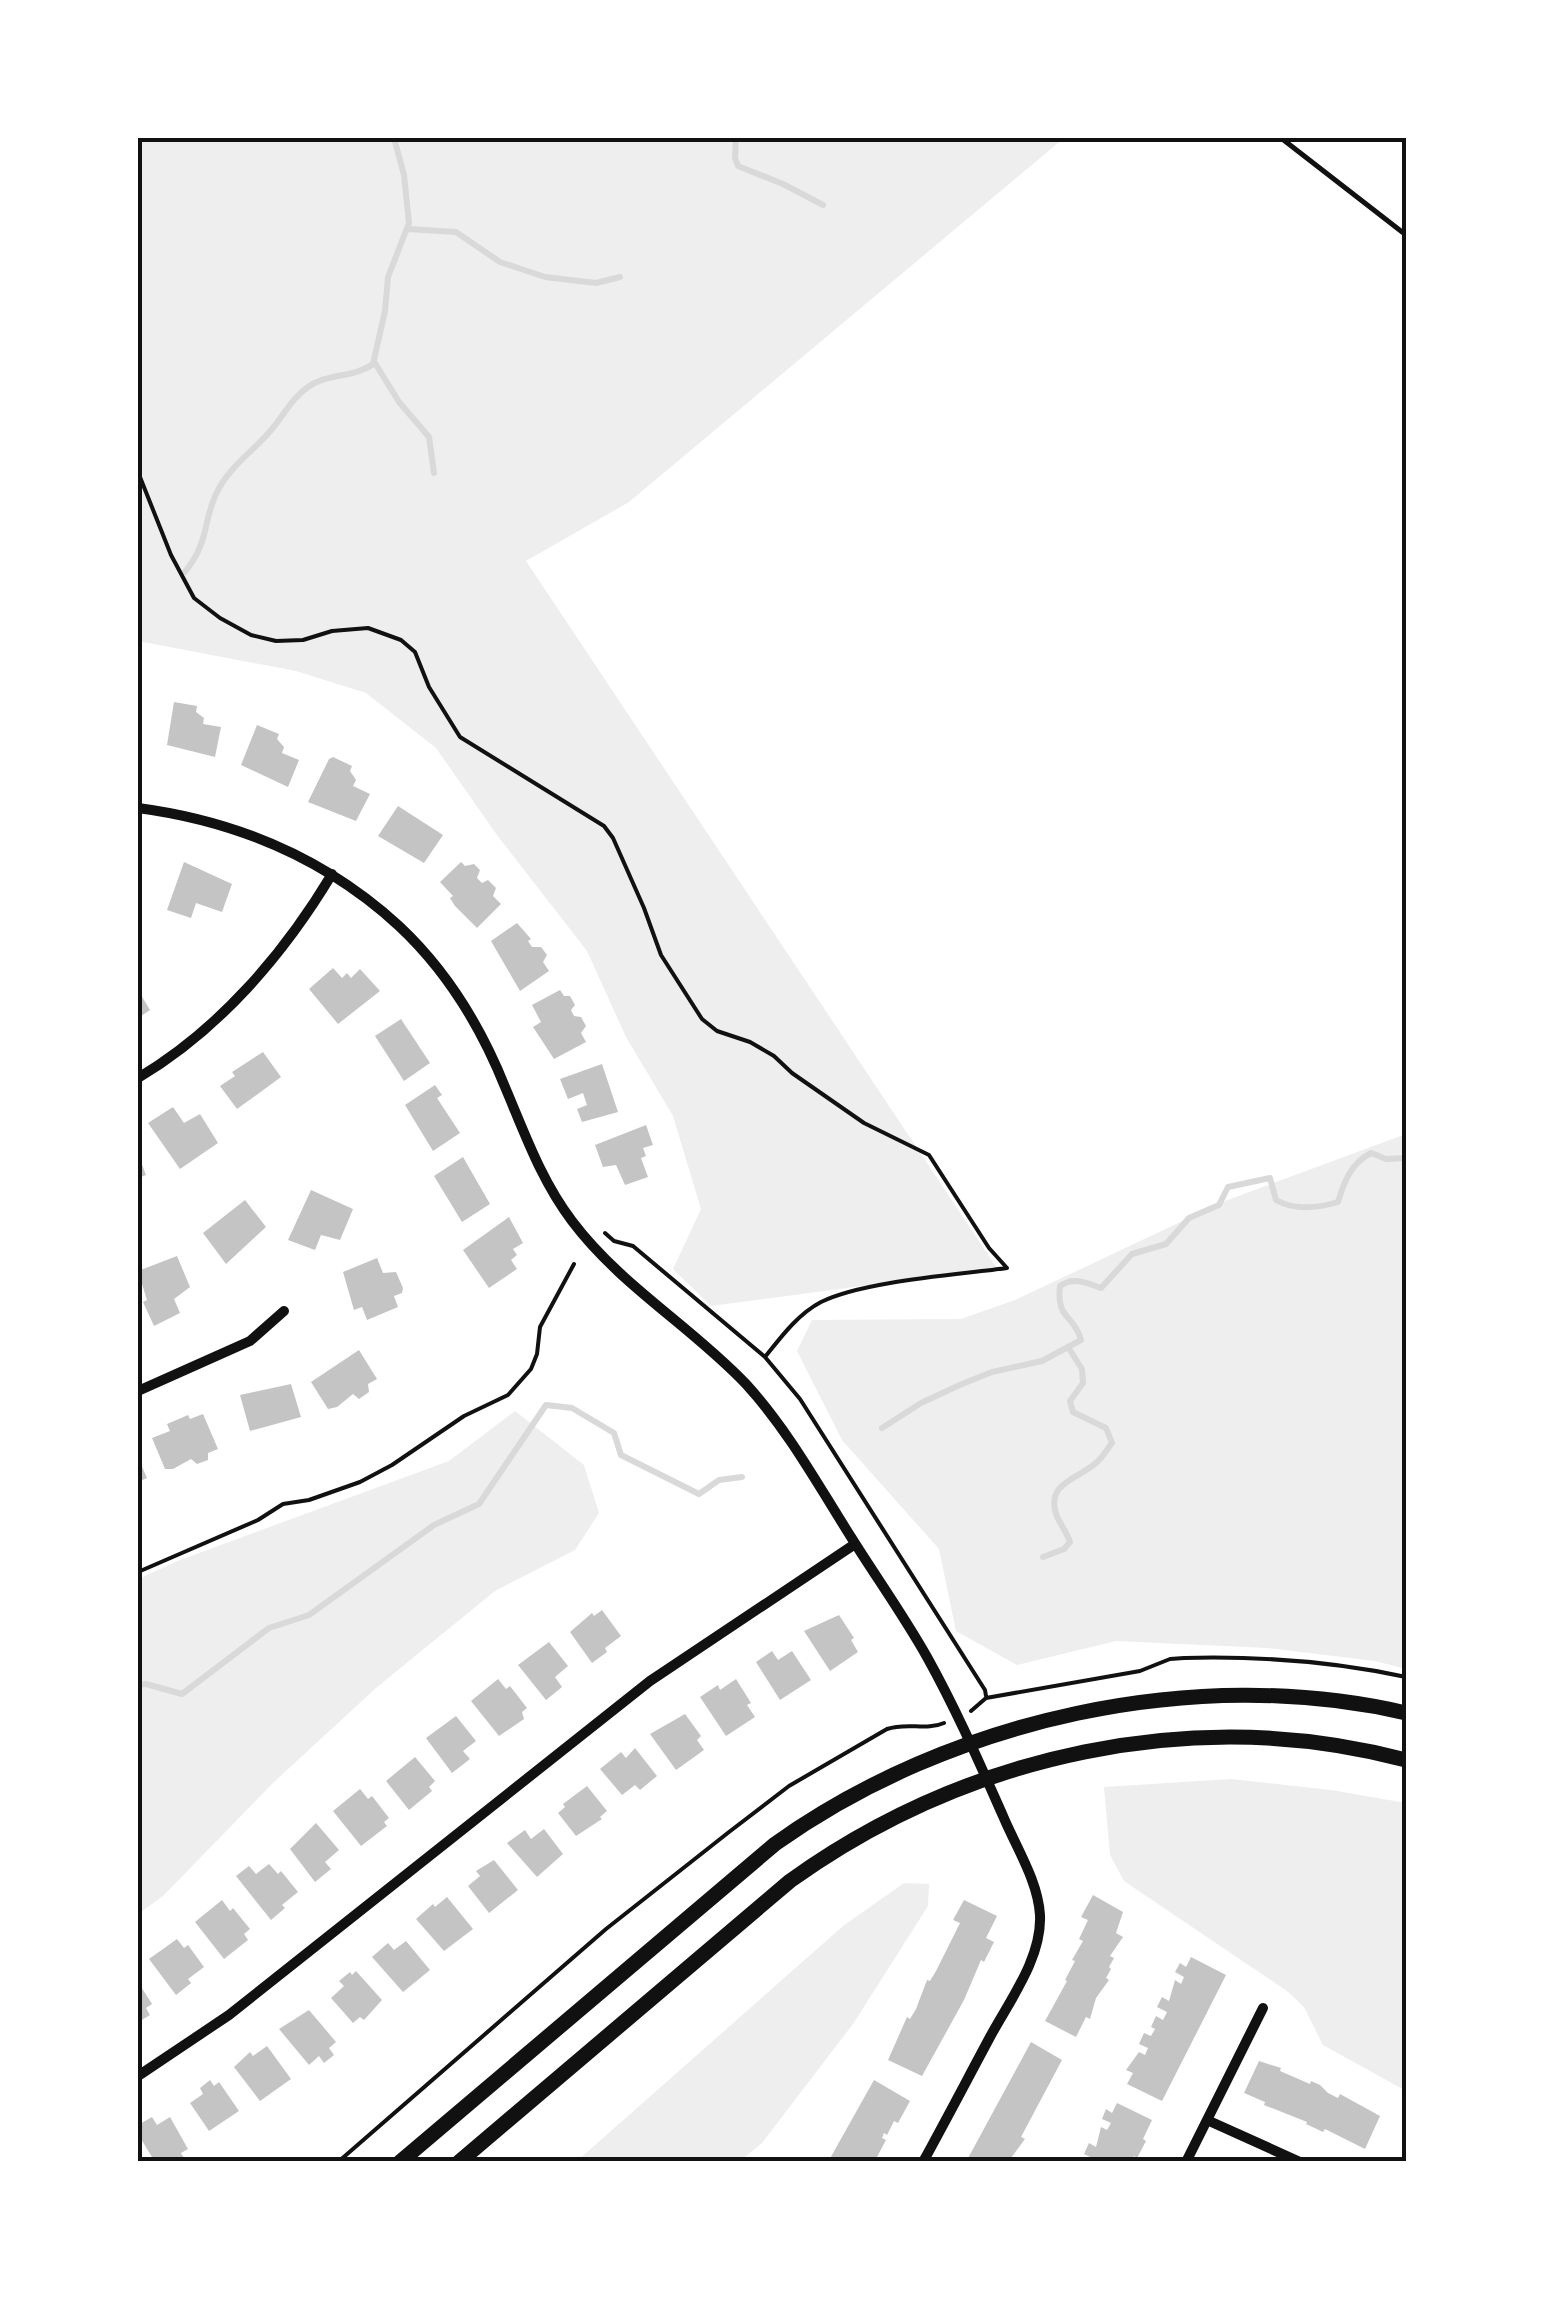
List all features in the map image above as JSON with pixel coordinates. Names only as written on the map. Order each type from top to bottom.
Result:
[{"type":"main road","points":[[400,2162],[807,1821],[855,1794],[971,1742],[1020,1726],[1148,1702],[1255,1696],[1345,1701],[1406,1713]]},
{"type":"main road","points":[[460,2162],[790,1881],[828,1853],[931,1798],[1036,1762],[1134,1744],[1204,1738],[1307,1742],[1406,1760]]},
{"type":"street","points":[[138,808],[180,813],[226,825],[281,846],[332,874],[402,929],[435,965],[486,1042],[525,1140],[571,1220],[632,1286],[714,1352],[749,1388],[792,1443],[927,1658],[988,1776],[1036,1891],[1039,1935],[1032,1958],[924,2162]]},
{"type":"street","points":[[138,1078],[192,1041],[231,1007],[309,910],[332,874]]},
{"type":"street","points":[[138,1391],[250,1340],[284,1311]]},
{"type":"street","points":[[138,2076],[229,2015],[635,1692],[855,1544]]},
{"type":"street","points":[[1186,2162],[1263,2008]]},
{"type":"street","points":[[1207,2120],[1300,2162]]},
{"type":"lane","points":[[1281,138],[1406,235]]},
{"type":"path","points":[[138,472],[171,555],[194,598],[251,635],[276,641],[368,628],[401,640],[415,652],[429,687],[460,736],[604,826],[638,894],[660,955],[702,1019],[716,1031],[750,1042],[774,1056],[864,1123],[929,1155],[988,1248],[1007,1268],[847,1292],[818,1303],[791,1325],[765,1357]]},
{"type":"path","points":[[605,1233],[614,1241],[633,1246],[765,1357],[800,1399],[846,1466],[986,1698],[1140,1671],[1170,1659],[1184,1658],[1270,1657],[1355,1666],[1406,1677]]},
{"type":"path","points":[[138,1572],[258,1520],[283,1504],[309,1500],[360,1482],[464,1416],[508,1395],[531,1369],[540,1327],[574,1264]]},
{"type":"path","points":[[338,2162],[606,1929],[789,1786],[888,1729],[910,1724],[934,1727]]},
{"type":"shaded area","points":[[138,138],[1064,138],[629,502],[526,561],[997,1268],[711,1306],[673,1269],[701,1209],[673,1116],[626,1037],[587,951],[436,748],[366,693],[296,671],[138,641]]},
{"type":"shaded area","points":[[1406,1134],[1406,1669],[1375,1661],[1267,1648],[1116,1641],[1017,1665],[956,1631],[939,1549],[842,1440],[797,1351],[812,1320],[961,1319],[1015,1300],[1225,1201]]},
{"type":"shaded area","points":[[515,1411],[584,1465],[599,1513],[575,1550],[495,1591],[376,1688],[274,1782],[163,1896],[138,1914],[138,1579],[449,1461]]},
{"type":"shaded area","points":[[1231,1779],[1406,1803],[1406,2091],[1323,2045],[1304,2007],[1287,1991],[1124,1881],[1110,1855],[1104,1787]]},
{"type":"shaded area","points":[[904,1883],[929,1884],[928,1906],[853,2024],[762,2143],[740,2161],[577,2161],[843,1926]]},
{"type":"building","points":[[174,702],[197,706],[203,724],[221,727],[215,757],[167,745]]},
{"type":"building","points":[[138,714],[142,714],[141,744],[138,744]]},
{"type":"building","points":[[257,725],[279,734],[282,753],[299,760],[288,787],[241,765]]},
{"type":"building","points":[[333,757],[352,766],[350,771],[356,780],[353,786],[370,794],[356,821],[308,802]]},
{"type":"building","points":[[398,806],[443,835],[424,863],[378,836]]},
{"type":"building","points":[[184,862],[232,884],[222,912],[196,903],[191,918],[167,910]]},
{"type":"building","points":[[461,862],[465,866],[474,864],[480,870],[477,878],[482,883],[488,880],[496,888],[493,896],[501,904],[477,928],[455,906],[450,898],[453,896],[440,882]]},
{"type":"building","points":[[517,923],[531,939],[528,941],[532,947],[541,947],[547,955],[543,962],[549,971],[520,991],[491,941]]},
{"type":"building","points":[[333,968],[342,978],[347,973],[351,978],[360,969],[380,991],[338,1024],[309,989]]},
{"type":"building","points":[[138,990],[150,1010],[138,1018]]},
{"type":"building","points":[[560,990],[564,996],[570,996],[575,1005],[571,1010],[574,1016],[581,1017],[586,1026],[581,1033],[586,1042],[554,1059],[533,1027],[541,1022],[532,1005]]},
{"type":"building","points":[[401,1019],[430,1063],[404,1081],[375,1036]]},
{"type":"building","points":[[263,1052],[281,1077],[237,1109],[220,1086],[235,1076],[232,1072]]},
{"type":"building","points":[[602,1064],[618,1112],[582,1122],[577,1109],[587,1105],[583,1093],[568,1099],[560,1079]]},
{"type":"building","points":[[435,1085],[442,1095],[437,1098],[460,1133],[433,1151],[405,1105]]},
{"type":"building","points":[[173,1107],[184,1123],[200,1114],[218,1143],[180,1169],[148,1123]]},
{"type":"building","points":[[646,1125],[653,1145],[643,1148],[646,1156],[641,1158],[648,1177],[625,1185],[616,1165],[603,1167],[595,1145]]},
{"type":"building","points":[[138,1154],[146,1175],[138,1178]]},
{"type":"building","points":[[463,1157],[490,1204],[462,1222],[434,1176]]},
{"type":"building","points":[[311,1190],[353,1209],[340,1240],[321,1235],[315,1250],[288,1240]]},
{"type":"building","points":[[245,1200],[266,1227],[226,1264],[203,1233]]},
{"type":"building","points":[[509,1217],[523,1243],[513,1249],[517,1255],[511,1260],[517,1269],[489,1288],[463,1250]]},
{"type":"building","points":[[177,1256],[190,1287],[174,1299],[180,1313],[154,1326],[143,1302],[147,1300],[138,1271]]},
{"type":"building","points":[[377,1258],[383,1273],[396,1272],[403,1288],[402,1293],[394,1296],[398,1307],[367,1320],[362,1307],[354,1310],[343,1272]]},
{"type":"building","points":[[359,1350],[377,1379],[368,1384],[369,1392],[359,1399],[353,1394],[328,1409],[311,1382]]},
{"type":"building","points":[[291,1384],[301,1417],[250,1431],[240,1395]]},
{"type":"building","points":[[203,1414],[218,1449],[208,1453],[208,1460],[197,1464],[191,1459],[165,1469],[152,1438],[170,1431],[167,1424],[188,1415],[190,1419]]},
{"type":"building","points":[[138,1457],[147,1478],[138,1482]]},
{"type":"building","points":[[602,1610],[621,1636],[592,1663],[570,1632],[592,1613],[594,1616]]},
{"type":"building","points":[[839,1615],[858,1652],[830,1671],[804,1631]]},
{"type":"building","points":[[549,1642],[568,1666],[555,1677],[562,1687],[546,1700],[518,1665]]},
{"type":"building","points":[[772,1651],[778,1660],[792,1651],[811,1680],[780,1700],[756,1662]]},
{"type":"building","points":[[498,1679],[506,1689],[510,1686],[527,1708],[522,1712],[524,1719],[499,1736],[471,1701]]},
{"type":"building","points":[[736,1679],[755,1717],[726,1736],[700,1697]]},
{"type":"building","points":[[685,1714],[701,1736],[697,1740],[704,1750],[676,1770],[650,1734]]},
{"type":"building","points":[[456,1716],[476,1741],[463,1751],[470,1759],[452,1773],[426,1738]]},
{"type":"building","points":[[635,1748],[657,1776],[640,1790],[635,1785],[622,1795],[600,1769],[621,1752],[626,1758]]},
{"type":"building","points":[[415,1757],[435,1781],[429,1787],[432,1791],[409,1810],[386,1781]]},
{"type":"building","points":[[587,1786],[607,1811],[602,1819],[576,1836],[558,1813],[565,1807],[563,1804]]},
{"type":"building","points":[[360,1789],[368,1799],[372,1796],[389,1818],[384,1822],[387,1826],[361,1846],[333,1811]]},
{"type":"building","points":[[316,1823],[339,1850],[325,1862],[331,1869],[315,1882],[290,1849]]},
{"type":"building","points":[[544,1829],[563,1854],[537,1877],[507,1843],[525,1830],[531,1839]]},
{"type":"building","points":[[494,1860],[518,1890],[489,1913],[468,1886],[480,1876],[476,1871]]},
{"type":"building","points":[[269,1864],[278,1874],[281,1871],[298,1892],[271,1920],[236,1876],[249,1866],[256,1874]]},
{"type":"building","points":[[1093,1895],[1123,1912],[1116,1933],[1123,1937],[1110,1956],[1114,1958],[1106,1978],[1109,1980],[1096,1998],[1090,2019],[1086,2017],[1076,2037],[1045,2021],[1083,1941],[1079,1939],[1088,1920],[1081,1917]]},
{"type":"building","points":[[447,1897],[473,1929],[444,1951],[416,1919]]},
{"type":"building","points":[[222,1900],[250,1929],[244,1934],[248,1940],[224,1959],[195,1922]]},
{"type":"building","points":[[964,1900],[997,1916],[986,1938],[994,1942],[922,2076],[888,2060],[907,2017],[910,2019],[916,2009],[927,1980],[936,1971],[960,1923],[953,1920]]},
{"type":"building","points":[[177,1939],[184,1948],[188,1945],[204,1967],[176,1995],[149,1959]]},
{"type":"building","points":[[406,1941],[430,1970],[403,1992],[372,1957],[388,1943],[394,1950]]},
{"type":"building","points":[[1191,1957],[1226,1975],[1162,2101],[1127,2084],[1133,2073],[1126,2070],[1139,2052],[1145,2055],[1148,2048],[1139,2044],[1144,2033],[1151,2036],[1156,2016],[1163,2020],[1167,2012],[1157,2007],[1162,1997],[1169,2001],[1175,1980],[1181,1984],[1184,1977],[1175,1972],[1180,1963],[1186,1967]]},
{"type":"building","points":[[356,1971],[382,2000],[364,2020],[360,2017],[353,2023],[331,1998],[344,1986],[339,1981]]},
{"type":"building","points":[[138,1982],[152,2004],[146,2008],[150,2015],[140,2021],[138,2017]]},
{"type":"building","points":[[309,2010],[336,2042],[329,2048],[334,2055],[324,2063],[319,2056],[309,2065],[279,2029]]},
{"type":"building","points":[[1031,2042],[1062,2060],[1021,2137],[1025,2139],[1008,2162],[970,2162],[967,2160]]},
{"type":"building","points":[[267,2046],[291,2079],[260,2101],[234,2067],[250,2052],[253,2056]]},
{"type":"building","points":[[1259,2061],[1320,2085],[1338,2098],[1340,2094],[1380,2116],[1365,2149],[1244,2093]]},
{"type":"building","points":[[210,2080],[214,2086],[219,2082],[239,2111],[209,2131],[190,2103],[203,2094],[200,2088]]},
{"type":"building","points":[[874,2080],[910,2101],[898,2123],[894,2121],[887,2135],[884,2133],[882,2138],[886,2140],[876,2159],[828,2162]]},
{"type":"building","points":[[1117,2103],[1152,2120],[1143,2139],[1146,2141],[1131,2162],[1091,2162],[1092,2158],[1084,2154],[1089,2143],[1096,2147],[1101,2127],[1107,2130],[1111,2123],[1102,2119],[1106,2109],[1112,2113]]},
{"type":"building","points":[[152,2117],[157,2125],[170,2117],[188,2149],[181,2153],[186,2162],[155,2162],[138,2134],[138,2125]]},
{"type":"waterway","points":[[185,572],[198,551],[221,484],[297,396],[315,383],[373,364],[388,277],[409,223],[404,175],[394,138]]},
{"type":"waterway","points":[[736,138],[738,166],[823,205]]},
{"type":"waterway","points":[[408,229],[456,232],[500,262],[545,277],[596,283],[620,277]]},
{"type":"waterway","points":[[375,363],[399,402],[429,437],[434,473]]},
{"type":"waterway","points":[[882,1428],[921,1403],[962,1384],[992,1372],[1042,1361],[1081,1340],[1063,1311],[1060,1286],[1075,1281],[1101,1288],[1132,1254],[1166,1244],[1189,1218],[1219,1205],[1228,1187],[1270,1178],[1276,1200],[1299,1207],[1323,1206],[1338,1202],[1346,1180],[1364,1157],[1371,1153],[1386,1159],[1406,1158]]},
{"type":"waterway","points":[[1043,1557],[1064,1549],[1070,1542],[1056,1514],[1054,1503],[1060,1488],[1097,1462],[1112,1443],[1106,1428],[1073,1412],[1070,1401],[1083,1383],[1082,1369],[1068,1347]]},
{"type":"waterway","points":[[138,1685],[182,1694],[269,1628],[309,1615],[434,1525],[479,1504],[546,1405],[572,1408],[614,1433],[621,1455],[699,1494],[719,1480],[742,1477]]}]
